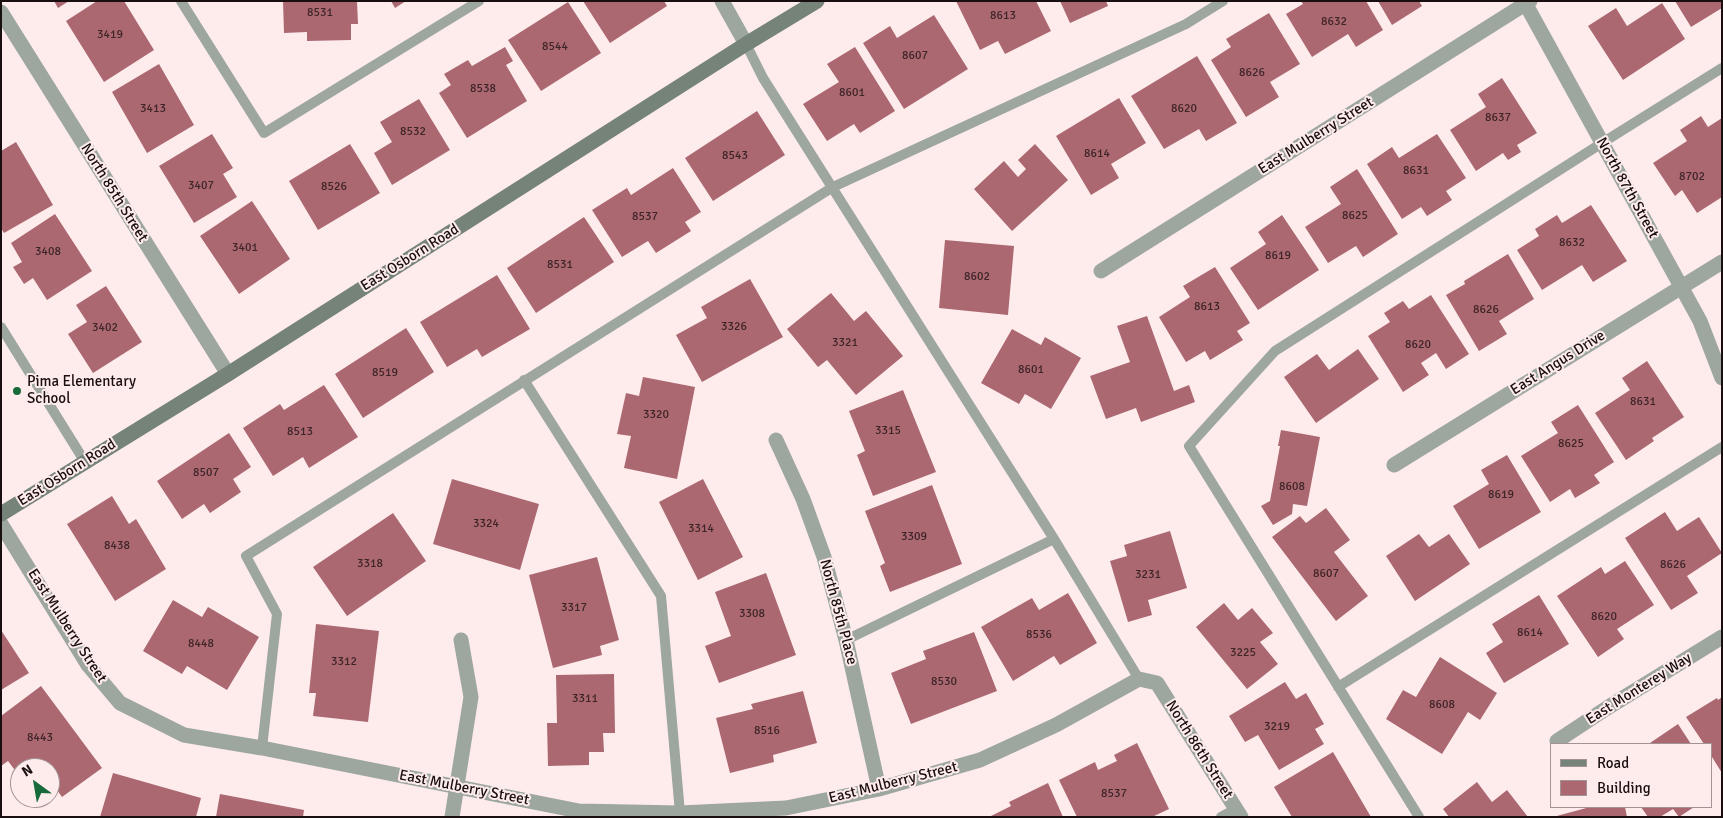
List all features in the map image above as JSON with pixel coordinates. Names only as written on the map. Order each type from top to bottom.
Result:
[{"type":"street","points":[[722,1],[746,44]]},
{"type":"street","name":"East Osborn Road","points":[[1,514],[228,374],[746,44],[817,1]]},
{"type":"street","name":"North 87th Street","points":[[1526,2],[1700,321],[1722,378]]},
{"type":"street","name":"East Mulberry Street","points":[[1101,271],[1526,2]]},
{"type":"street","name":"North 85th Street","points":[[1,12],[228,374]]},
{"type":"street","name":"East Angus Drive","points":[[1394,465],[1722,262]]},
{"type":"street","name":"North 85th Place","points":[[776,440],[803,499],[824,557],[846,640],[880,789]]},
{"type":"street","name":"East Mulberry Street","points":[[1,524],[88,665],[120,703],[184,734],[579,811],[680,813],[786,808],[880,789],[980,760],[1056,725],[1139,679]]},
{"type":"street","name":"East Monterey Way","points":[[1557,741],[1722,637]]},
{"type":"street","points":[[452,817],[471,697],[461,640]]},
{"type":"street","name":"North 86th Street","points":[[1139,679],[1157,683],[1238,813]]},
{"type":"lane","points":[[181,1],[264,133],[479,1]]},
{"type":"lane","points":[[262,748],[277,614],[246,556],[833,187],[1186,24],[1224,1]]},
{"type":"lane","points":[[746,44],[763,78],[1054,540],[1139,679]]},
{"type":"lane","points":[[1419,817],[1189,446],[1275,351],[1602,142],[1722,68]]},
{"type":"lane","points":[[1,327],[85,462]]},
{"type":"lane","points":[[524,380],[661,596],[680,813]]},
{"type":"lane","points":[[1338,687],[1722,447]]},
{"type":"lane","points":[[846,640],[1054,540]]},
{"type":"lane","points":[[1221,817],[1238,813]]},
{"type":"building","points":[[54,1],[69,1],[58,8]]},
{"type":"building","points":[[97,1],[124,1],[154,50],[104,82],[66,21]]},
{"type":"building","points":[[283,1],[357,1],[358,24],[351,24],[351,40],[307,41],[307,32],[284,33]]},
{"type":"building","points":[[391,1],[406,1],[395,8]]},
{"type":"building","points":[[583,1],[664,1],[667,6],[610,43]]},
{"type":"building","points":[[956,1],[1036,1],[1051,31],[1005,54],[998,41],[980,50]]},
{"type":"building","points":[[1060,1],[1106,1],[1108,6],[1070,23]]},
{"type":"building","points":[[1301,1],[1366,1],[1383,30],[1356,47],[1348,34],[1312,57],[1286,14],[1303,4]]},
{"type":"building","points":[[1378,1],[1419,1],[1422,6],[1392,25]]},
{"type":"building","points":[[1675,1],[1722,1],[1722,8],[1691,27]]},
{"type":"building","points":[[568,2],[601,53],[541,91],[508,40]]},
{"type":"building","points":[[1662,3],[1685,39],[1623,80],[1588,26],[1616,8],[1627,26]]},
{"type":"building","points":[[1269,13],[1300,64],[1270,82],[1279,97],[1246,117],[1211,60],[1231,47],[1226,39]]},
{"type":"building","points":[[934,15],[968,69],[904,109],[863,43],[890,26],[897,38]]},
{"type":"building","points":[[505,47],[513,61],[506,65],[527,101],[467,138],[439,93],[451,85],[444,74],[468,60],[472,66]]},
{"type":"building","points":[[855,47],[895,111],[860,133],[854,124],[827,141],[803,104],[839,82],[827,64]]},
{"type":"building","points":[[1197,56],[1237,123],[1206,141],[1199,129],[1164,149],[1131,96]]},
{"type":"building","points":[[159,64],[194,125],[147,153],[112,92]]},
{"type":"building","points":[[1502,78],[1537,133],[1517,145],[1521,152],[1508,160],[1503,153],[1476,171],[1450,130],[1486,107],[1478,94]]},
{"type":"building","points":[[1119,98],[1146,143],[1111,164],[1119,178],[1091,195],[1056,136]]},
{"type":"building","points":[[419,99],[450,150],[392,185],[374,153],[392,142],[380,122]]},
{"type":"building","points":[[757,111],[785,155],[713,201],[685,158]]},
{"type":"building","points":[[1701,116],[1708,127],[1722,118],[1722,197],[1697,213],[1682,190],[1675,196],[1653,163],[1687,141],[1680,130]]},
{"type":"building","points":[[212,134],[233,168],[223,174],[237,197],[194,223],[159,166]]},
{"type":"building","points":[[1437,134],[1466,178],[1446,191],[1452,200],[1427,216],[1421,207],[1402,219],[1367,164],[1392,147],[1399,158]]},
{"type":"building","points":[[16,142],[53,205],[4,233],[1,228],[1,151]]},
{"type":"building","points":[[350,144],[380,193],[318,230],[289,181]]},
{"type":"building","points":[[1035,144],[1068,180],[1012,231],[974,189],[1004,161],[1018,177],[1026,169],[1018,160]]},
{"type":"building","points":[[673,168],[701,212],[685,222],[691,231],[656,253],[648,241],[622,257],[592,210],[627,188],[631,195]]},
{"type":"building","points":[[1357,169],[1398,234],[1363,257],[1356,246],[1328,263],[1305,227],[1341,204],[1330,187]]},
{"type":"building","points":[[252,201],[290,259],[239,294],[200,236]]},
{"type":"building","points":[[1591,205],[1627,261],[1593,282],[1582,265],[1542,290],[1517,250],[1539,236],[1535,229],[1557,215],[1562,223]]},
{"type":"building","points":[[55,214],[92,271],[47,300],[33,278],[24,284],[13,267],[22,262],[11,243]]},
{"type":"building","points":[[1282,215],[1319,270],[1258,310],[1230,268],[1266,244],[1258,232]]},
{"type":"building","points":[[584,217],[614,262],[536,313],[507,268]]},
{"type":"building","points":[[945,240],[1014,246],[1008,315],[939,308]]},
{"type":"building","points":[[1508,254],[1534,299],[1499,321],[1507,334],[1479,351],[1446,295],[1465,284],[1464,281]]},
{"type":"building","points":[[1215,267],[1250,323],[1237,331],[1243,340],[1210,360],[1205,351],[1186,362],[1159,317],[1190,297],[1183,286]]},
{"type":"building","points":[[497,275],[530,329],[482,357],[477,349],[447,367],[420,322]]},
{"type":"building","points":[[750,279],[783,337],[702,382],[676,335],[707,318],[701,307]]},
{"type":"building","points":[[106,286],[142,342],[93,373],[68,334],[87,322],[76,305]]},
{"type":"building","points":[[831,293],[854,321],[866,311],[903,356],[856,395],[827,360],[818,367],[787,329]]},
{"type":"building","points":[[1431,295],[1469,354],[1446,369],[1436,353],[1421,363],[1429,375],[1403,392],[1368,336],[1390,322],[1384,313],[1403,301],[1409,309]]},
{"type":"building","points":[[1147,316],[1174,391],[1189,385],[1195,402],[1141,422],[1136,408],[1106,419],[1090,376],[1130,362],[1117,326]]},
{"type":"building","points":[[406,328],[434,372],[363,418],[335,374]]},
{"type":"building","points":[[1012,329],[1041,345],[1045,337],[1081,358],[1051,409],[1025,394],[1019,404],[981,383]]},
{"type":"building","points":[[1358,349],[1379,379],[1316,423],[1284,377],[1317,354],[1329,370]]},
{"type":"building","points":[[1647,361],[1684,417],[1652,438],[1654,441],[1626,460],[1595,413],[1630,390],[1622,378]]},
{"type":"building","points":[[643,377],[695,387],[677,479],[624,468],[631,436],[617,434],[626,393],[639,396]]},
{"type":"building","points":[[324,385],[358,437],[309,468],[303,457],[273,476],[243,428],[280,404],[284,410]]},
{"type":"building","points":[[903,390],[936,472],[873,496],[857,455],[865,451],[849,411]]},
{"type":"building","points":[[1578,405],[1614,462],[1594,475],[1600,483],[1575,498],[1570,489],[1550,502],[1521,456],[1558,433],[1551,422]]},
{"type":"building","points":[[1281,430],[1320,437],[1307,506],[1293,504],[1292,514],[1273,525],[1261,506],[1270,501]]},
{"type":"building","points":[[229,433],[251,467],[233,479],[241,492],[210,513],[204,504],[182,519],[157,481]]},
{"type":"building","points":[[1507,455],[1541,512],[1479,549],[1453,506],[1489,484],[1481,470]]},
{"type":"building","points":[[452,479],[539,504],[520,570],[433,544]]},
{"type":"building","points":[[703,479],[743,557],[698,580],[659,502]]},
{"type":"building","points":[[932,485],[962,564],[890,592],[880,566],[885,563],[865,511]]},
{"type":"building","points":[[112,496],[129,524],[136,519],[166,569],[115,601],[67,524]]},
{"type":"building","points":[[1326,508],[1350,540],[1334,552],[1368,596],[1336,621],[1272,537],[1300,516],[1306,523]]},
{"type":"building","points":[[1665,512],[1677,531],[1699,517],[1722,553],[1687,576],[1698,593],[1671,610],[1625,538]]},
{"type":"building","points":[[393,513],[426,561],[347,616],[313,567]]},
{"type":"building","points":[[1170,531],[1187,588],[1148,600],[1152,615],[1128,622],[1110,561],[1127,556],[1124,545]]},
{"type":"building","points":[[1419,534],[1429,547],[1449,534],[1470,564],[1415,601],[1386,556]]},
{"type":"building","points":[[597,557],[619,640],[600,646],[602,655],[553,668],[529,575]]},
{"type":"building","points":[[1625,561],[1654,605],[1617,629],[1624,639],[1598,657],[1557,596],[1601,567],[1605,574]]},
{"type":"building","points":[[766,573],[796,655],[719,683],[705,646],[731,636],[715,592]]},
{"type":"building","points":[[1068,593],[1097,643],[1060,665],[1054,656],[1013,681],[981,627],[1032,598],[1039,610]]},
{"type":"building","points":[[1539,595],[1569,644],[1504,683],[1486,653],[1503,642],[1492,624]]},
{"type":"building","points":[[173,600],[202,617],[208,607],[259,637],[227,690],[187,666],[182,674],[143,651]]},
{"type":"building","points":[[1224,603],[1238,620],[1252,608],[1273,633],[1260,642],[1278,664],[1247,689],[1196,627]]},
{"type":"building","points":[[316,624],[379,631],[368,722],[313,716],[316,693],[309,693]]},
{"type":"building","points":[[1,630],[29,673],[1,690]]},
{"type":"building","points":[[974,632],[997,691],[911,724],[891,673],[926,659],[923,651]]},
{"type":"building","points":[[1440,657],[1497,693],[1480,720],[1468,712],[1442,754],[1386,719],[1403,690],[1416,697]]},
{"type":"building","points":[[614,674],[615,733],[603,733],[604,752],[589,752],[589,765],[548,766],[547,723],[557,723],[556,675]]},
{"type":"building","points":[[1285,682],[1296,699],[1306,693],[1324,724],[1315,729],[1324,744],[1279,770],[1258,735],[1245,742],[1229,716]]},
{"type":"building","points":[[41,686],[102,768],[62,797],[60,794],[60,758],[10,758],[10,764],[8,761],[1,766],[1,716]]},
{"type":"building","points":[[803,691],[817,743],[773,755],[774,762],[730,773],[716,718],[753,709],[751,704]]},
{"type":"building","points":[[1722,697],[1722,773],[1713,759],[1713,743],[1703,743],[1686,717],[1717,698],[1718,700]]},
{"type":"building","points":[[1678,724],[1690,743],[1650,743]]},
{"type":"building","points":[[1137,743],[1169,809],[1152,817],[1077,817],[1059,780],[1095,762],[1098,770],[1117,761],[1114,755]]},
{"type":"building","points":[[1333,752],[1371,817],[1292,817],[1274,787]]},
{"type":"building","points":[[113,773],[201,798],[196,817],[100,817]]},
{"type":"building","points":[[1477,782],[1492,802],[1507,790],[1528,817],[1449,817],[1443,809]]},
{"type":"building","points":[[1048,783],[1063,817],[989,817],[1011,806],[1009,802]]},
{"type":"building","points":[[220,794],[304,810],[303,817],[216,817]]},
{"type":"building","points":[[1586,808],[1625,808],[1627,817],[1553,817]]},
{"type":"building","points":[[1642,808],[1692,808],[1679,817],[1673,809],[1660,817],[1648,817]]},
{"type":"place","name":"Pima Elementary School","points":[[17,391]]}]
